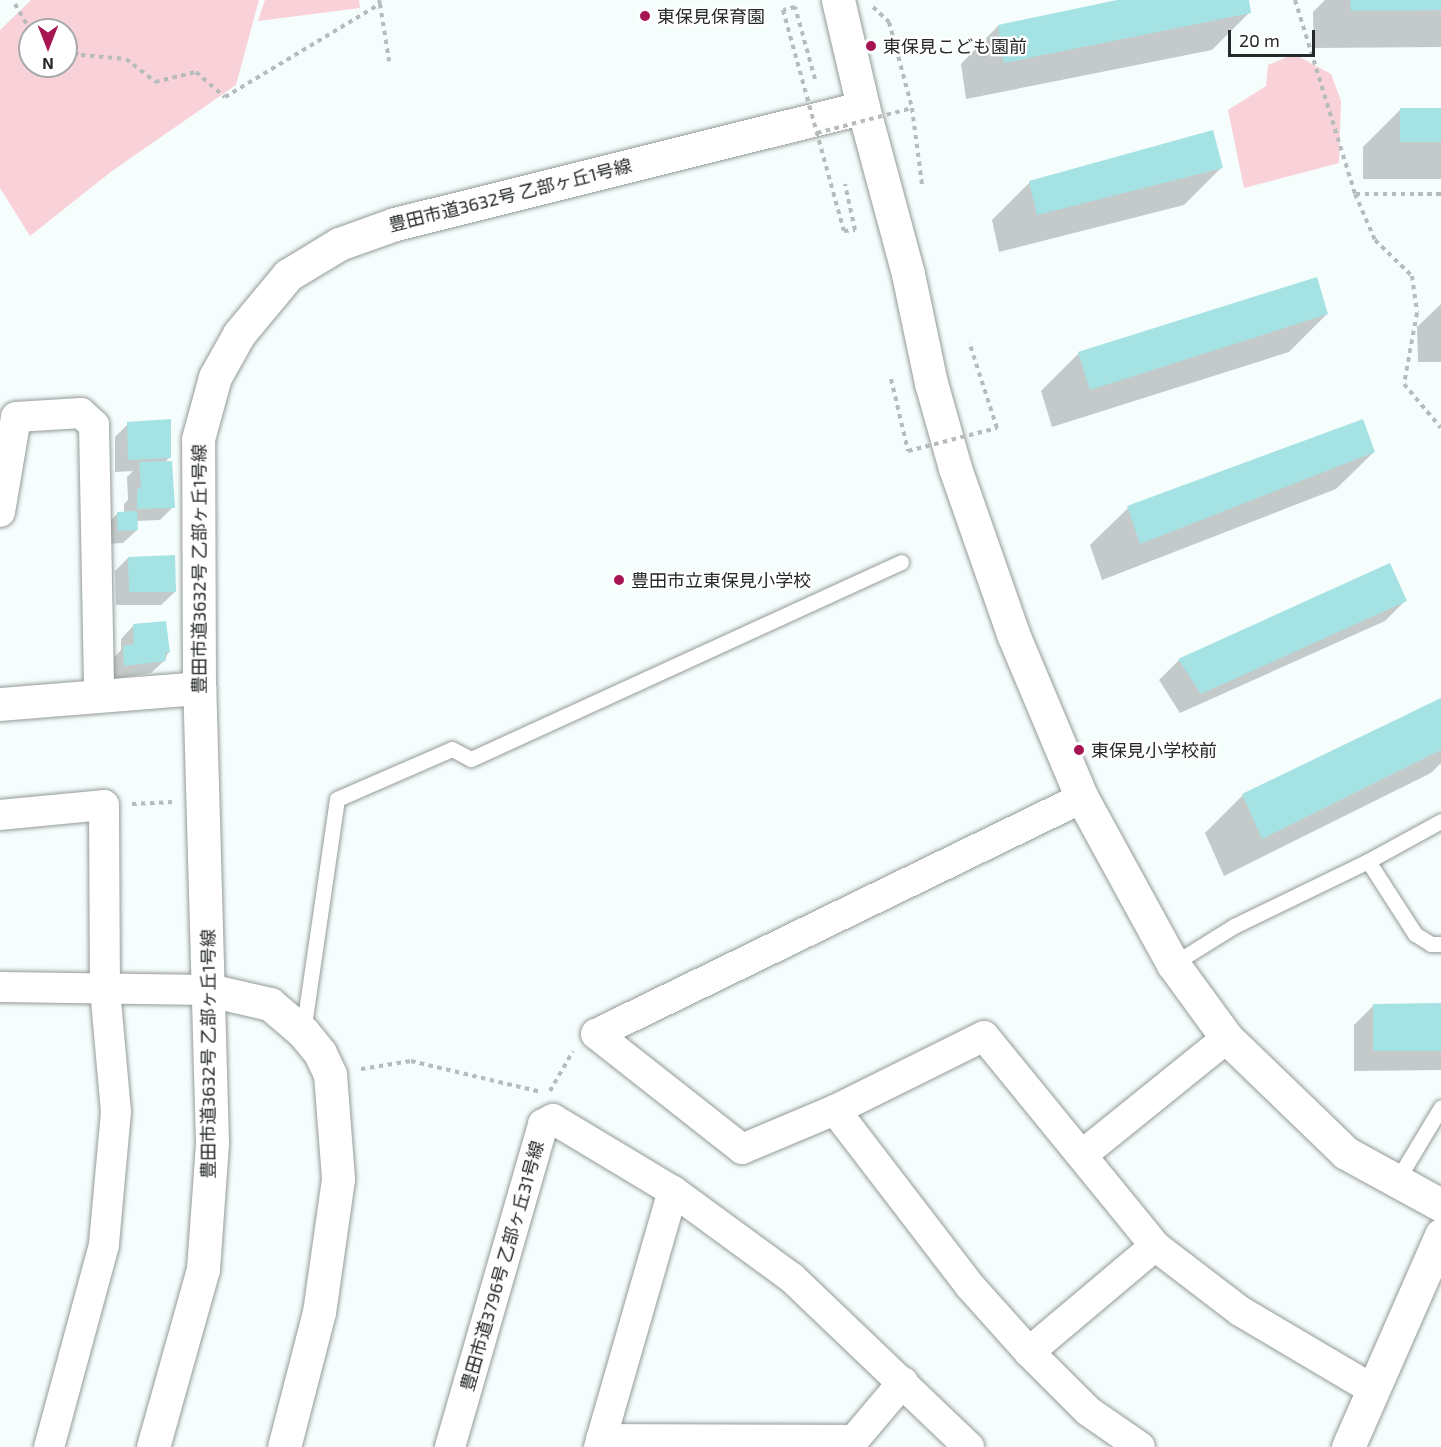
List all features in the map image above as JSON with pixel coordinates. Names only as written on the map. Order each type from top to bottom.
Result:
[{"type":"street","points":[[854,2],[863,107],[908,274],[931,383],[955,468],[1013,634],[1083,798],[1173,964],[1227,1038],[1346,1153],[1441,1205]]},
{"type":"street","name":"豊田市道3632号 乙部ヶ丘1号線","points":[[153,1447],[203,1269],[212,1143],[199,688],[198,439],[215,377],[239,334],[288,274],[339,244],[395,224],[863,107]]},
{"type":"street","points":[[0,512],[16,417],[81,412],[94,425],[99,696]]},
{"type":"street","points":[[0,704],[199,688]]},
{"type":"street","points":[[1083,798],[596,1034],[742,1149],[835,1110],[984,1036],[1155,1246],[1240,1311],[1372,1389]]},
{"type":"street","points":[[0,814],[104,805],[105,989],[116,1112],[104,1245],[50,1447]]},
{"type":"street","points":[[0,987],[209,990],[270,1004],[303,1032],[320,1053],[330,1074],[338,1179],[319,1312],[284,1447]]},
{"type":"street","points":[[1082,1155],[1227,1038]]},
{"type":"street","points":[[835,1110],[970,1286],[1029,1352],[1088,1411],[1140,1447]]},
{"type":"street","name":"豊田市道3796号 乙部ヶ丘31号線","points":[[450,1447],[543,1124],[553,1119],[673,1191],[792,1278],[969,1447]]},
{"type":"street","points":[[673,1191],[600,1443],[854,1440],[903,1382]]},
{"type":"street","points":[[1348,1447],[1441,1235]]},
{"type":"street","points":[[1029,1352],[1155,1246]]},
{"type":"lane","points":[[303,1032],[337,799],[452,749],[471,759],[901,562]]},
{"type":"lane","points":[[1173,964],[1234,926],[1368,861],[1441,821]]},
{"type":"lane","points":[[1368,861],[1415,934],[1431,944],[1441,944]]},
{"type":"lane","points":[[1396,1182],[1441,1107]]},
{"type":"path","points":[[1295,0],[1355,194],[1375,240],[1412,276],[1417,313],[1404,384],[1441,428]]},
{"type":"path","points":[[78,54],[126,59],[155,82],[196,72],[225,97],[379,2],[389,61]]},
{"type":"path","points":[[854,2],[889,22],[912,108],[922,185]]},
{"type":"path","points":[[15,4],[23,18]]},
{"type":"path","points":[[815,79],[795,7],[783,10],[844,231],[855,230],[845,184]]},
{"type":"path","points":[[817,133],[912,108]]},
{"type":"path","points":[[1355,194],[1441,194]]},
{"type":"path","points":[[898,374],[891,379],[908,451],[997,428],[969,342]]},
{"type":"path","points":[[104,805],[173,802]]},
{"type":"path","points":[[359,1070],[411,1061],[548,1094],[580,1039],[596,1034]]},
{"type":"shaded area","points":[[31,0],[259,0],[236,85],[112,171],[30,236],[0,188],[0,30]]},
{"type":"shaded area","points":[[265,0],[359,0],[360,8],[258,21]]},
{"type":"shaded area","points":[[1294,54],[1331,74],[1341,101],[1339,163],[1244,188],[1228,110],[1266,86],[1268,65]]},
{"type":"building","points":[[1117,0],[1249,0],[1251,13],[1004,63],[998,25]]},
{"type":"building","points":[[1350,0],[1441,0],[1441,10],[1351,11]]},
{"type":"building","points":[[1400,108],[1441,108],[1441,142],[1400,142]]},
{"type":"building","points":[[1213,130],[1223,168],[1037,215],[1029,181]]},
{"type":"building","points":[[1317,277],[1328,314],[1090,390],[1078,352]]},
{"type":"building","points":[[171,419],[171,458],[128,460],[127,422]]},
{"type":"building","points":[[1363,419],[1375,452],[1140,544],[1127,506]]},
{"type":"building","points":[[172,461],[175,508],[137,509],[137,489],[141,488],[139,462]]},
{"type":"building","points":[[137,511],[138,530],[118,531],[117,512]]},
{"type":"building","points":[[175,555],[176,592],[129,592],[128,557]]},
{"type":"building","points":[[1390,563],[1407,601],[1201,694],[1178,659]]},
{"type":"building","points":[[166,621],[170,653],[165,652],[166,661],[124,666],[123,646],[134,644],[133,624]]},
{"type":"building","points":[[1441,698],[1441,750],[1262,839],[1242,794]]},
{"type":"building","points":[[1441,1003],[1441,1051],[1373,1051],[1373,1004]]},
{"type":"place","name":"東保見保育園","points":[[645,16]]},
{"type":"place","name":"東保見こども園前","points":[[871,46]]},
{"type":"place","name":"豊田市立東保見小学校","points":[[619,580]]},
{"type":"place","name":"東保見小学校前","points":[[1079,750]]}]
